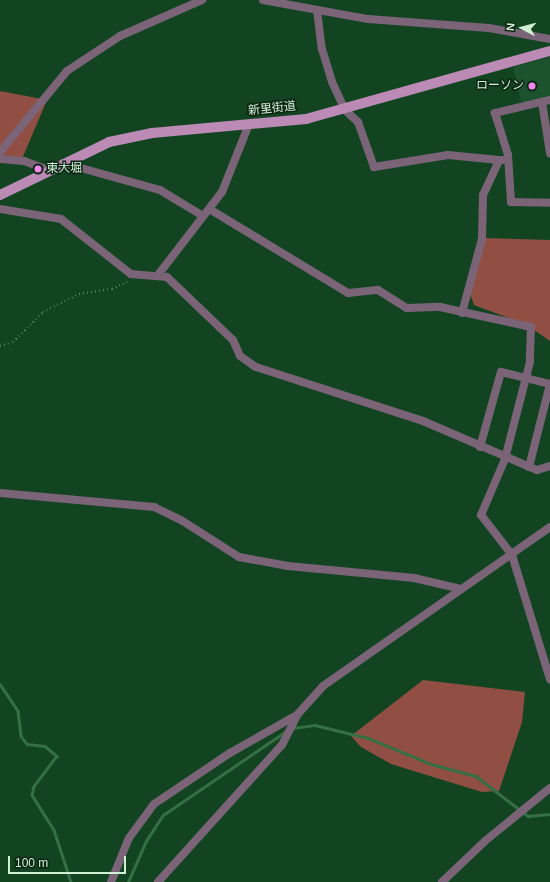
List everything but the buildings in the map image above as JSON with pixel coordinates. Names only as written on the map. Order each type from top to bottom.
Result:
[{"type":"main road","name":"新里街道","points":[[0,195],[62,163],[129,137],[306,119],[345,110],[550,51]]},
{"type":"street","points":[[0,152],[67,71],[120,36],[202,0]]},
{"type":"street","points":[[263,0],[368,19],[489,28],[550,39]]},
{"type":"street","points":[[317,10],[322,49],[345,110],[358,122],[374,167],[448,155],[509,160]]},
{"type":"street","points":[[550,153],[546,101],[495,113],[509,160],[511,202],[550,203]]},
{"type":"street","points":[[158,275],[203,216],[211,210],[222,192],[249,124]]},
{"type":"street","points":[[0,160],[24,161],[49,170]]},
{"type":"street","points":[[462,313],[482,239],[483,195],[499,160]]},
{"type":"street","points":[[62,163],[160,190],[203,216]]},
{"type":"street","points":[[0,209],[61,219],[138,277],[158,275],[167,277],[233,340],[240,356],[256,367],[423,421],[505,458],[537,470],[550,466]]},
{"type":"street","points":[[211,210],[348,293],[378,290],[408,308],[440,307],[531,327],[526,377],[505,458],[481,514],[512,555],[550,679]]},
{"type":"street","points":[[480,447],[501,372],[550,384],[529,467]]},
{"type":"street","points":[[0,493],[154,507],[181,520],[239,557],[288,566],[414,578],[461,589]]},
{"type":"street","points":[[158,882],[290,732],[296,719],[323,686],[347,667],[512,555],[550,527]]},
{"type":"street","points":[[110,882],[129,838],[154,804],[230,753],[296,719]]},
{"type":"street","points":[[442,882],[550,788]]},
{"type":"path","points":[[0,346],[13,342],[43,312],[79,294],[112,289],[138,277]]},
{"type":"shaded area","points":[[550,57],[550,98],[522,105],[513,67]]},
{"type":"shaded area","points":[[0,91],[47,100],[22,159],[0,157]]},
{"type":"shaded area","points":[[483,238],[550,240],[550,341],[527,325],[474,305],[467,285]]},
{"type":"shaded area","points":[[423,680],[525,692],[522,722],[499,791],[482,792],[391,764],[361,747],[351,736]]},
{"type":"waterway","points":[[0,684],[18,711],[21,736],[27,744],[45,746],[57,756],[34,787],[32,795],[54,830],[71,882]]},
{"type":"waterway","points":[[293,728],[315,725],[368,738],[431,764],[476,776],[528,816],[550,814]]},
{"type":"waterway","points":[[128,882],[146,841],[163,815],[286,731]]},
{"type":"place","name":"ローソン","points":[[532,86]]},
{"type":"place","name":"東大堀","points":[[38,169]]}]
